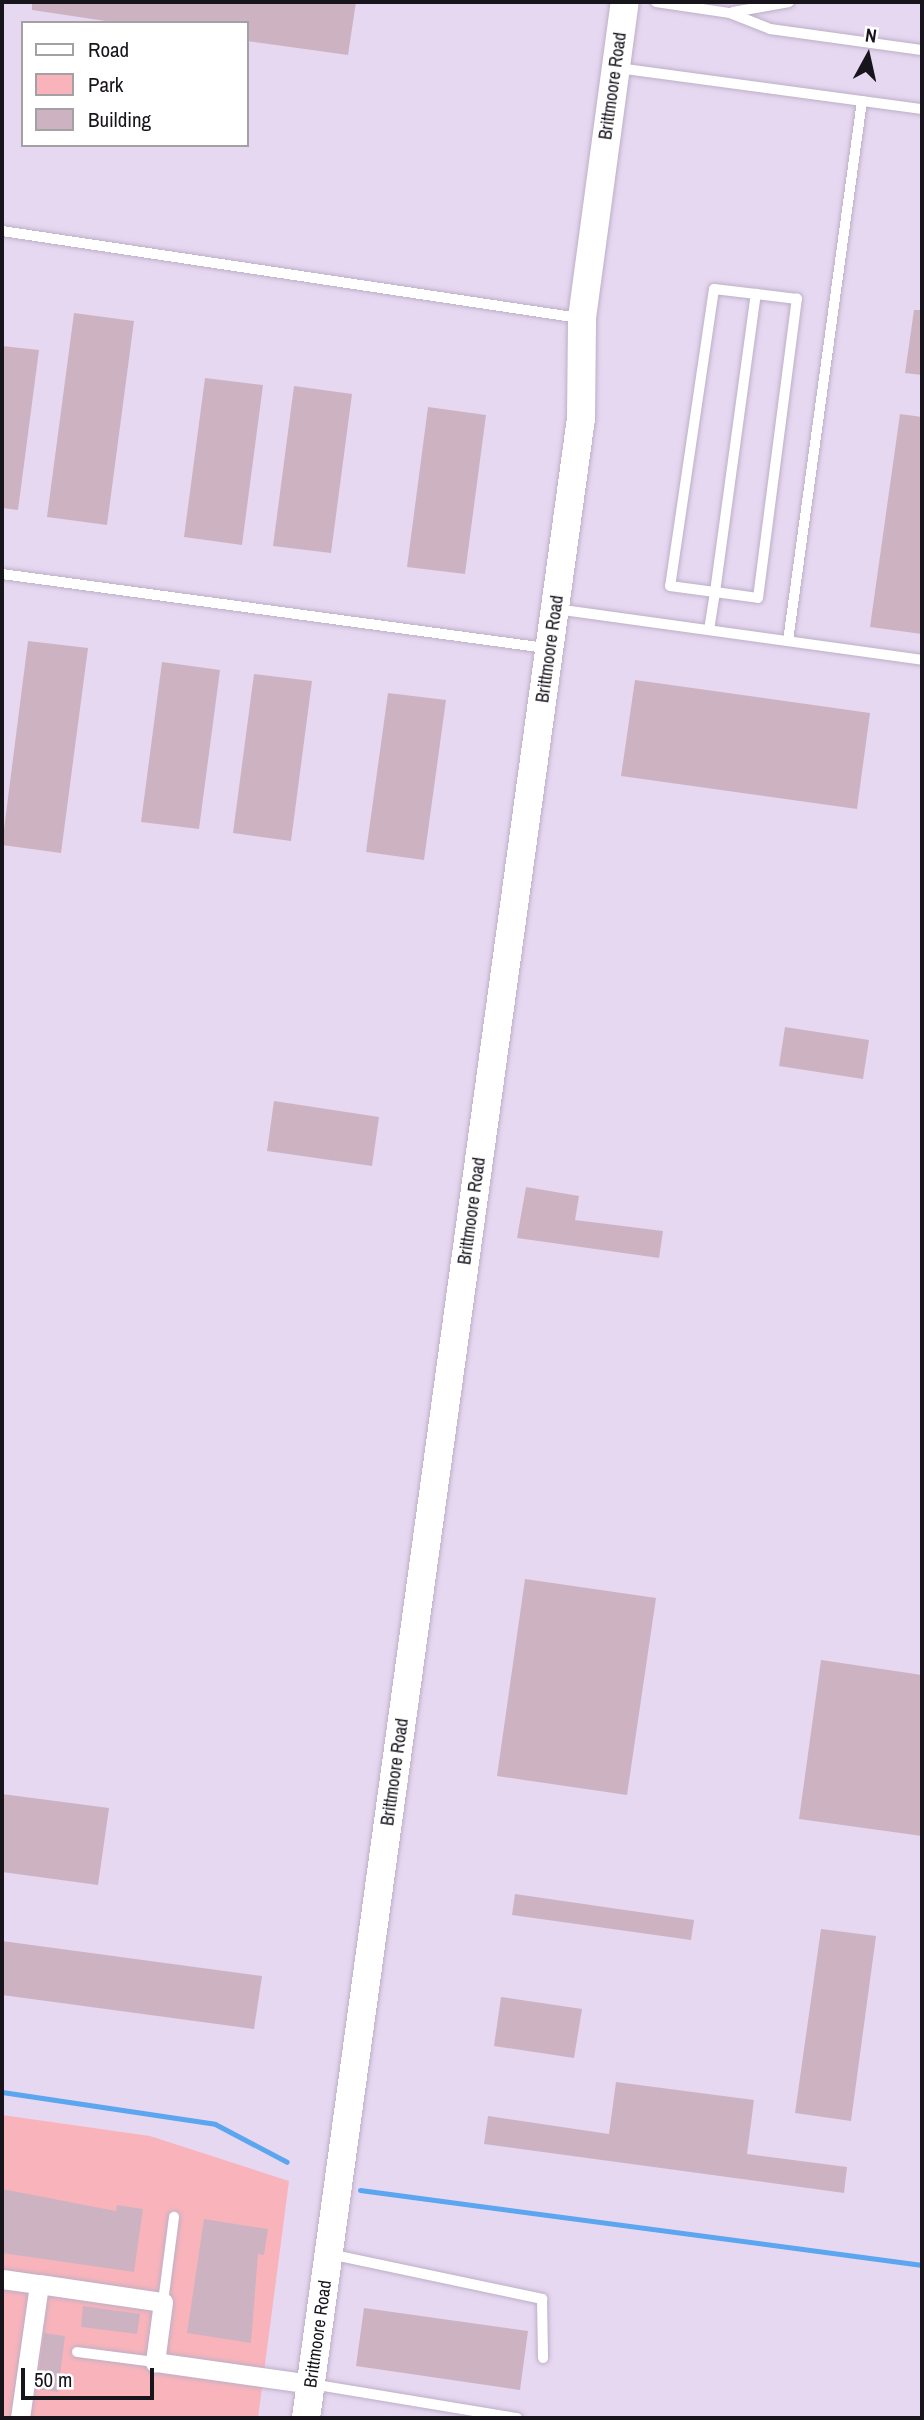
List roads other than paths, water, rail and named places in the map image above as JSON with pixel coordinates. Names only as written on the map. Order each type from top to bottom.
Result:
[{"type":"main road","name":"Brittmoore Road","points":[[306,2418],[581,419],[582,318],[625,2]]},
{"type":"street","points":[[2,2279],[163,2302],[155,2362],[311,2384]]},
{"type":"street","points":[[20,2418],[38,2284]]},
{"type":"lane","points":[[656,2],[685,4],[729,13],[769,29],[922,50]]},
{"type":"lane","points":[[729,13],[789,2]]},
{"type":"lane","points":[[616,68],[922,109]]},
{"type":"lane","points":[[788,641],[862,101]]},
{"type":"lane","points":[[2,231],[582,318]]},
{"type":"lane","points":[[714,289],[757,294],[797,299],[758,598],[670,586],[714,289]]},
{"type":"lane","points":[[709,630],[757,294]]},
{"type":"lane","points":[[2,574],[550,648]]},
{"type":"lane","points":[[555,609],[922,660]]},
{"type":"lane","points":[[163,2302],[174,2217]]},
{"type":"lane","points":[[329,2254],[542,2299],[543,2358]]},
{"type":"lane","points":[[76,2352],[155,2362]]},
{"type":"lane","points":[[311,2384],[517,2418]]},
{"type":"waterway","points":[[2,2092],[215,2124],[287,2162]]},
{"type":"waterway","points":[[360,2190],[922,2265]]}]
